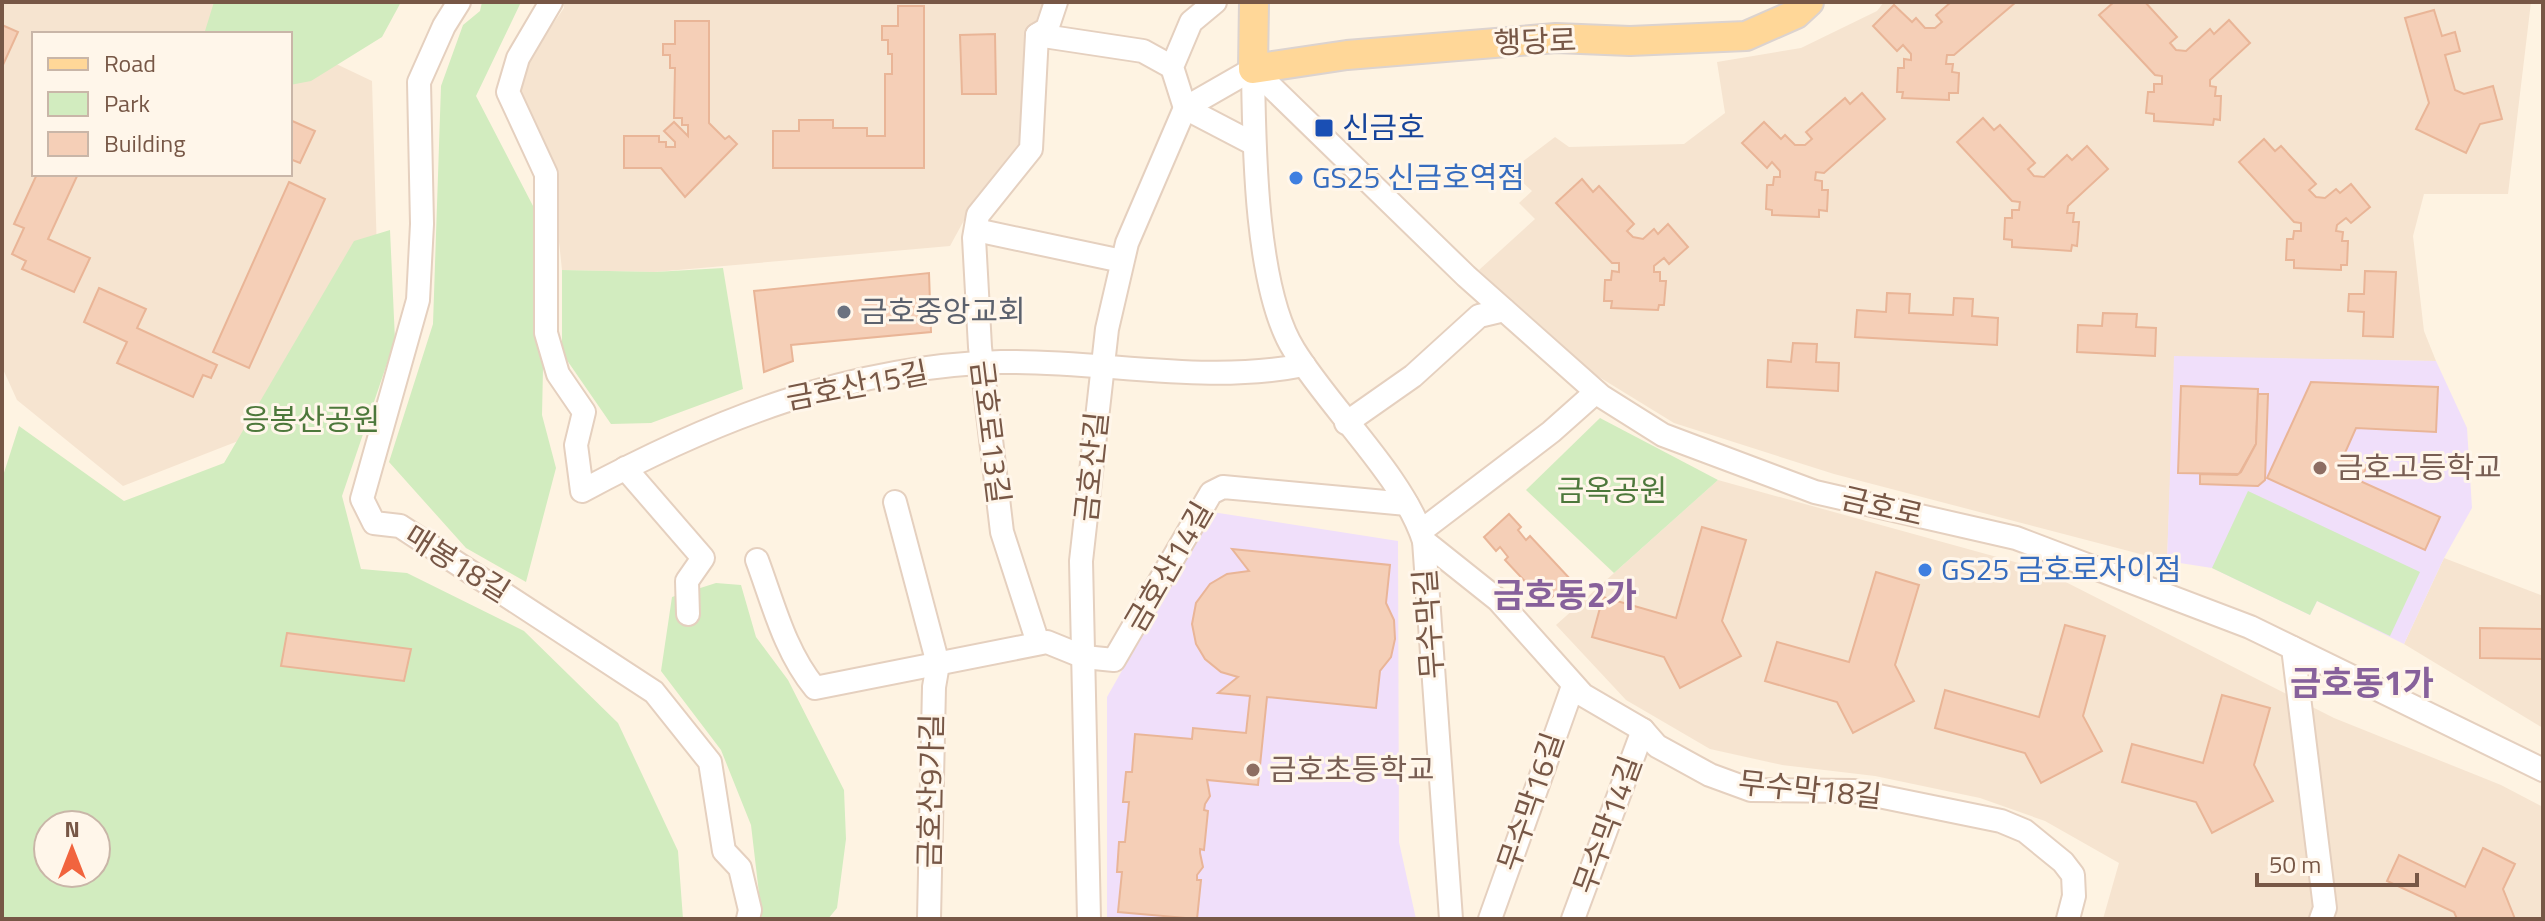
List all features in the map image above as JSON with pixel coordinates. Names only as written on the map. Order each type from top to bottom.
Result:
[{"type":"main road","points":[[1253,69],[1254,2]]},
{"type":"main road","name":"행당로","points":[[1253,69],[1347,55],[1556,38],[1630,41],[1746,36],[1796,14],[1809,2]]},
{"type":"street","name":"매봉18길","points":[[459,2],[444,26],[419,82],[422,224],[418,300],[362,499],[374,523],[400,526],[412,533],[654,692],[710,762],[724,851],[740,868],[750,910],[748,919]]},
{"type":"street","name":"금호산15길","points":[[551,2],[518,58],[508,92],[546,174],[546,333],[558,374],[584,412],[576,445],[582,491],[625,468],[764,405],[857,379],[982,364],[1103,366]]},
{"type":"street","name":"금호로13길","points":[[1038,643],[1002,532],[982,364],[976,230],[978,215],[1031,149],[1037,35],[1047,29],[1056,2]]},
{"type":"street","points":[[1215,2],[1191,22],[1172,67],[1185,108],[1254,144]]},
{"type":"street","points":[[1037,35],[1143,51],[1172,67]]},
{"type":"street","points":[[1185,108],[1253,69]]},
{"type":"street","name":"무수막길","points":[[1253,69],[1254,144],[1268,279],[1291,347],[1407,504],[1422,536],[1451,919]]},
{"type":"street","name":"금호로","points":[[1253,69],[1318,136],[1504,310],[1596,392],[1663,435],[1802,487],[2016,538],[2250,627],[2543,770]]},
{"type":"street","name":"금호산길","points":[[1089,919],[1081,561],[1107,329],[1122,261],[1185,108]]},
{"type":"street","points":[[976,230],[1122,261]]},
{"type":"street","points":[[1346,423],[1413,376],[1479,316],[1504,310]]},
{"type":"street","points":[[1103,366],[1263,373],[1304,365]]},
{"type":"street","points":[[1422,536],[1596,392]]},
{"type":"street","points":[[625,468],[703,558],[687,581],[688,614]]},
{"type":"street","name":"금호산14길","points":[[1084,657],[1114,660],[1211,493],[1223,487],[1407,504]]},
{"type":"street","name":"금호산9가길","points":[[895,502],[938,664],[934,687],[929,919]]},
{"type":"street","name":"무수막18길","points":[[1422,536],[1498,600],[1573,686],[1643,730],[1657,746],[1710,775],[1751,790],[1854,791],[2001,821],[2025,831],[2063,862],[2073,875],[2074,896],[2068,919]]},
{"type":"street","name":"금호산9가길","points":[[757,560],[786,638],[802,673],[815,688],[1038,643],[1047,642],[1084,657]]},
{"type":"street","points":[[2293,648],[2325,908],[2321,919]]},
{"type":"street","name":"무수막16길","points":[[1490,919],[1573,686]]},
{"type":"street","name":"무수막14길","points":[[1573,919],[1643,730]]},
{"type":"shaded area","points":[[2,2],[271,2],[274,32],[32,32],[32,176],[292,176],[292,43],[372,81],[377,254],[251,436],[123,486],[17,400],[2,367]]},
{"type":"shaded area","points":[[564,2],[1045,2],[1022,142],[968,213],[950,246],[655,272],[562,270],[550,157],[521,102],[523,67],[564,8]]},
{"type":"shaded area","points":[[1884,2],[2531,2],[2508,194],[2424,194],[2413,236],[2424,331],[2436,361],[2175,357],[2167,561],[1834,474],[1674,423],[1586,369],[1479,270],[1535,219],[1519,203],[1532,191],[1510,171],[1555,137],[1569,147],[1684,144],[1725,113],[1717,62],[1801,48],[1877,11]]},
{"type":"shaded area","name":"금호고등학교","points":[[2174,356],[2436,361],[2467,428],[2472,508],[2444,558],[2404,644],[2317,601],[2310,615],[2212,568],[2167,561]]},
{"type":"shaded area","points":[[1718,480],[2040,569],[2334,718],[2501,785],[2543,807],[2543,919],[2103,919],[2119,863],[2045,821],[1980,798],[1875,776],[1782,765],[1710,749],[1626,700],[1556,625]]},
{"type":"shaded area","name":"금호초등학교","points":[[1212,512],[1398,541],[1399,842],[1416,919],[1107,917],[1107,697]]},
{"type":"shaded area","points":[[2444,558],[2543,596],[2543,728],[2404,644]]},
{"type":"green space","points":[[214,2],[401,2],[382,37],[311,81],[292,85],[292,32],[205,31]]},
{"type":"green space","points":[[482,2],[521,2],[476,96],[546,231],[542,415],[556,468],[526,582],[466,548],[389,462],[433,324],[441,86],[463,25],[480,11]]},
{"type":"green space","name":"응봉산공원","points":[[390,230],[395,340],[342,496],[361,569],[407,573],[524,631],[618,723],[678,851],[683,919],[2,919],[2,479],[19,426],[124,501],[224,463],[354,241]]},
{"type":"green space","points":[[723,268],[743,389],[651,423],[611,424],[562,353],[562,270],[655,272]]},
{"type":"green space","name":"금옥공원","points":[[1600,418],[1718,480],[1614,573],[1526,490]]},
{"type":"green space","points":[[2248,491],[2420,572],[2390,636],[2317,601],[2310,615],[2212,568]]},
{"type":"green space","points":[[716,583],[741,585],[756,637],[788,680],[844,790],[846,839],[837,908],[828,919],[762,919],[751,825],[721,750],[661,671],[672,597]]},
{"type":"building","points":[[1951,2],[2016,2],[1954,55],[1947,55],[1946,64],[1953,64],[1952,72],[1959,73],[1958,93],[1949,93],[1949,100],[1902,98],[1903,92],[1897,92],[1898,68],[1904,68],[1904,59],[1911,60],[1911,54],[1903,45],[1897,51],[1873,26],[1894,5],[1912,22],[1916,18],[1925,28],[1935,28],[1942,22],[1936,15]]},
{"type":"building","points":[[2114,2],[2145,2],[2177,37],[2170,43],[2176,50],[2186,51],[2210,29],[2214,34],[2229,20],[2250,43],[2210,80],[2210,86],[2216,87],[2215,96],[2221,96],[2220,120],[2214,119],[2213,125],[2154,121],[2154,114],[2146,113],[2148,92],[2154,92],[2154,84],[2162,84],[2162,76],[2155,75],[2099,15]]},
{"type":"building","points":[[898,6],[924,6],[924,168],[773,168],[773,131],[799,131],[799,120],[833,120],[833,128],[867,128],[867,136],[885,136],[885,74],[892,74],[892,54],[888,54],[888,40],[882,40],[882,26],[898,26]]},
{"type":"building","points":[[2434,10],[2442,36],[2455,32],[2460,51],[2445,55],[2455,90],[2464,94],[2493,86],[2502,119],[2480,124],[2466,153],[2416,129],[2429,103],[2405,18]]},
{"type":"building","points":[[675,21],[709,21],[709,123],[725,139],[729,136],[737,144],[685,197],[661,168],[624,168],[624,136],[659,136],[659,142],[666,142],[666,147],[675,147],[675,142],[664,131],[674,122],[688,136],[688,125],[682,125],[682,118],[674,118],[675,68],[670,68],[670,55],[663,55],[663,44],[675,44]]},
{"type":"building","points":[[2,25],[18,32],[2,67]]},
{"type":"building","points":[[995,34],[996,94],[962,94],[960,35]]},
{"type":"building","points":[[1862,93],[1885,119],[1824,173],[1816,172],[1815,180],[1822,181],[1822,190],[1828,190],[1827,211],[1819,210],[1819,217],[1772,215],[1772,210],[1766,209],[1767,185],[1773,185],[1774,177],[1780,177],[1780,171],[1772,162],[1767,168],[1742,143],[1764,122],[1781,139],[1785,135],[1795,145],[1805,145],[1812,139],[1806,132],[1845,98],[1850,104]]},
{"type":"building","points":[[1983,118],[1994,130],[2000,125],[2035,163],[2028,169],[2034,176],[2044,177],[2067,155],[2072,160],[2087,146],[2108,169],[2068,206],[2067,213],[2074,213],[2073,222],[2079,222],[2077,246],[2072,245],[2071,251],[2012,247],[2012,240],[2004,239],[2005,218],[2012,218],[2012,210],[2019,210],[2020,202],[2012,201],[1957,142]]},
{"type":"building","points":[[292,121],[315,131],[300,163],[292,160]]},
{"type":"building","points":[[2264,139],[2275,151],[2281,146],[2316,184],[2309,190],[2316,197],[2325,198],[2336,189],[2340,193],[2351,184],[2370,207],[2351,223],[2346,218],[2337,225],[2336,231],[2343,232],[2342,241],[2348,241],[2347,265],[2341,265],[2341,270],[2294,268],[2294,260],[2286,260],[2287,239],[2293,239],[2294,231],[2301,231],[2301,223],[2294,222],[2239,162]]},
{"type":"building","points":[[36,176],[77,176],[48,239],[90,258],[74,292],[22,269],[26,261],[12,254],[24,228],[14,224]]},
{"type":"building","points":[[1582,179],[1593,192],[1599,186],[1634,224],[1627,231],[1633,237],[1643,239],[1654,229],[1658,234],[1668,224],[1688,247],[1669,264],[1664,258],[1654,266],[1654,272],[1660,272],[1660,281],[1666,281],[1664,305],[1659,305],[1658,310],[1611,308],[1612,301],[1604,301],[1605,280],[1611,280],[1612,271],[1619,272],[1619,263],[1612,263],[1556,203]]},
{"type":"building","points":[[289,182],[325,199],[249,368],[213,352]]},
{"type":"building","points":[[2365,271],[2396,272],[2393,337],[2363,336],[2364,312],[2348,311],[2349,294],[2364,294]]},
{"type":"building","name":"금호중앙교회","points":[[929,273],[931,332],[791,345],[793,361],[764,372],[754,291]]},
{"type":"building","points":[[99,288],[146,309],[137,328],[217,365],[211,378],[203,375],[193,397],[117,363],[127,342],[84,322]]},
{"type":"building","points":[[1887,293],[1910,294],[1909,313],[1953,315],[1954,298],[1973,299],[1972,316],[1998,318],[1997,345],[1855,337],[1857,310],[1886,312]]},
{"type":"building","points":[[2103,313],[2137,314],[2136,327],[2156,328],[2155,356],[2077,352],[2078,325],[2102,326]]},
{"type":"building","points":[[1793,343],[1817,344],[1816,362],[1839,363],[1838,391],[1767,387],[1768,360],[1791,362]]},
{"type":"building","points":[[2311,382],[2438,387],[2436,432],[2356,428],[2344,455],[2367,466],[2360,481],[2440,517],[2425,550],[2267,478]]},
{"type":"building","points":[[2181,386],[2258,389],[2256,444],[2239,474],[2178,473]]},
{"type":"building","points":[[2258,394],[2268,394],[2265,480],[2258,486],[2200,484],[2200,474],[2237,475],[2241,472],[2256,444]]},
{"type":"building","points":[[1509,514],[1521,527],[1518,530],[1526,540],[1530,536],[1571,580],[1545,603],[1505,560],[1508,557],[1500,547],[1496,551],[1484,537]]},
{"type":"building","points":[[1702,527],[1746,540],[1722,621],[1741,656],[1680,688],[1664,657],[1592,637],[1603,597],[1676,618]]},
{"type":"building","points":[[1232,549],[1390,565],[1386,603],[1394,620],[1395,639],[1391,657],[1380,671],[1376,708],[1267,697],[1258,785],[1207,780],[1210,796],[1204,810],[1208,811],[1204,850],[1200,849],[1203,867],[1197,875],[1197,880],[1201,880],[1197,919],[1118,912],[1122,872],[1117,872],[1119,842],[1125,842],[1129,802],[1123,802],[1126,772],[1132,772],[1135,734],[1192,739],[1193,728],[1246,733],[1250,696],[1218,693],[1238,677],[1221,672],[1205,659],[1196,644],[1192,624],[1196,603],[1210,584],[1227,574],[1249,571]]},
{"type":"building","points":[[1876,572],[1919,585],[1895,665],[1914,701],[1853,733],[1837,702],[1765,681],[1777,642],[1849,662]]},
{"type":"building","points":[[2065,625],[2105,636],[2083,716],[2102,751],[2041,783],[2025,753],[1935,728],[1945,690],[2039,717]]},
{"type":"building","points":[[2480,628],[2543,629],[2543,659],[2480,658]]},
{"type":"building","points":[[287,633],[411,649],[404,681],[281,666]]},
{"type":"building","points":[[2222,695],[2270,708],[2254,765],[2273,801],[2212,833],[2196,802],[2122,782],[2132,744],[2203,763]]},
{"type":"building","points":[[2483,848],[2515,864],[2503,889],[2515,919],[2457,919],[2454,912],[2387,881],[2399,855],[2465,887]]},
{"type":"place","name":"신금호","points":[[1324,128]]},
{"type":"place","name":"GS25 신금호역점","points":[[1296,178]]},
{"type":"place","name":"금호중앙교회","points":[[844,312]]},
{"type":"place","name":"금호고등학교","points":[[2320,468]]},
{"type":"place","name":"GS25 금호로자이점","points":[[1925,570]]},
{"type":"place","name":"금호초등학교","points":[[1253,770]]},
{"type":"district","name":"금호동2가","points":[[1565,595]]},
{"type":"district","name":"금호동1가","points":[[2362,683]]}]
